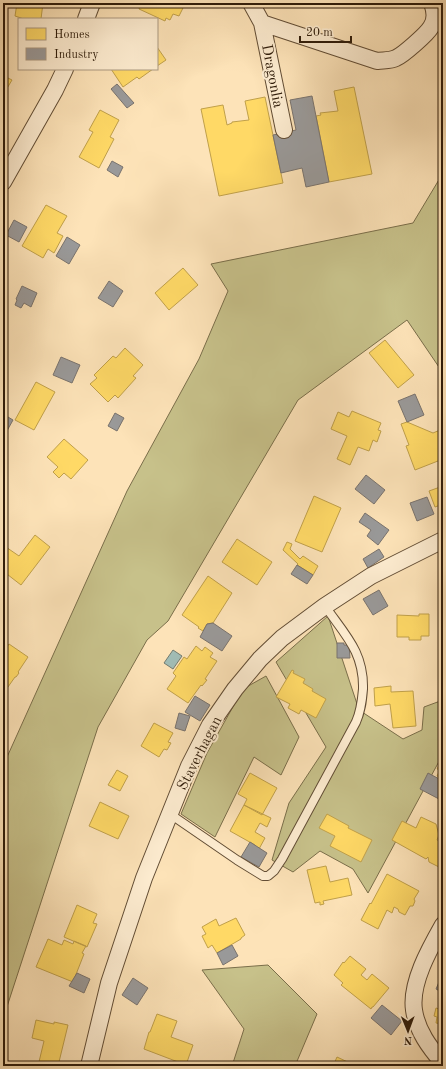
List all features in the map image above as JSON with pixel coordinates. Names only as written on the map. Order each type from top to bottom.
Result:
[{"type":"street","points":[[86,18],[92,3]]},
{"type":"street","name":"Dragonlia","points":[[251,3],[262,23],[284,130]]},
{"type":"street","name":"Dragonlia","points":[[262,23],[377,61],[388,60],[403,54],[431,27],[435,18],[435,10],[432,3]]},
{"type":"street","points":[[3,182],[55,90],[65,70]]},
{"type":"street","name":"Staverhagan","points":[[89,1066],[110,983],[144,878],[189,766],[210,725],[235,688],[260,659],[282,638],[325,606],[371,576],[443,540]]},
{"type":"street","points":[[443,925],[427,954],[417,981],[413,1009],[417,1023],[425,1040],[443,1063]]},
{"type":"lane","points":[[170,814],[263,876],[268,876],[274,871],[293,840],[356,722],[362,705],[363,679],[359,659],[352,644],[325,606]]},
{"type":"shaded area","points":[[443,173],[443,373],[407,320],[298,400],[168,621],[147,640],[98,727],[3,1019],[3,766],[127,491],[199,359],[228,291],[211,264],[413,223]]},
{"type":"shaded area","points":[[328,616],[359,710],[403,739],[422,730],[424,707],[443,700],[443,754],[368,893],[353,869],[320,851],[293,872],[272,860],[289,803],[326,747],[276,662]]},
{"type":"shaded area","points":[[266,676],[299,737],[281,775],[254,757],[215,837],[181,814],[207,753],[243,689]]},
{"type":"shaded area","points":[[268,965],[317,1014],[295,1066],[232,1066],[244,1029],[202,970]]},
{"type":"water","points":[[173,650],[182,656],[173,669],[164,663]]},
{"type":"building: Homes","points":[[17,3],[43,3],[41,18],[21,18],[15,16]]},
{"type":"building: Homes","points":[[138,3],[178,3],[177,5],[183,8],[179,16],[173,14],[170,20],[166,18],[165,21],[139,9],[140,6],[137,5]]},
{"type":"building: Homes","points":[[158,48],[166,60],[158,65]]},
{"type":"building: Homes","points":[[3,70],[6,72],[4,76],[12,80],[3,95]]},
{"type":"building: Homes","points":[[112,70],[152,70],[139,79],[137,77],[123,87]]},
{"type":"building: Homes","points":[[354,87],[372,174],[329,182],[316,116],[321,115],[320,113],[338,111],[334,91]]},
{"type":"building: Homes","points":[[265,97],[283,183],[219,196],[201,109],[223,105],[227,125],[232,122],[249,120],[245,101]]},
{"type":"building: Homes","points":[[100,110],[119,120],[110,137],[114,139],[99,168],[79,157],[93,132],[89,130]]},
{"type":"building: Homes","points":[[46,205],[67,216],[57,233],[63,236],[54,253],[48,249],[43,258],[22,246]]},
{"type":"building: Homes","points":[[183,268],[198,285],[169,310],[155,293]]},
{"type":"building: Homes","points":[[385,340],[414,375],[398,388],[369,353]]},
{"type":"building: Homes","points":[[125,348],[143,365],[133,376],[136,378],[118,398],[115,395],[108,402],[90,384],[97,378],[94,375],[113,356],[116,358]]},
{"type":"building: Homes","points":[[36,382],[55,392],[34,430],[15,420]]},
{"type":"building: Homes","points":[[352,411],[381,423],[378,430],[381,431],[377,442],[373,440],[369,451],[358,447],[350,465],[337,459],[347,436],[331,429],[338,412],[349,417]]},
{"type":"building: Homes","points":[[407,422],[433,433],[440,430],[443,432],[443,459],[415,470],[406,446],[409,445],[401,424]]},
{"type":"building: Homes","points":[[64,439],[88,460],[71,479],[64,473],[59,478],[53,472],[58,467],[47,457]]},
{"type":"building: Homes","points":[[443,479],[443,486],[440,480]]},
{"type":"building: Homes","points":[[443,486],[443,504],[435,507],[429,491]]},
{"type":"building: Homes","points":[[314,496],[341,508],[322,552],[295,541]]},
{"type":"building: Homes","points":[[35,535],[50,547],[21,585],[3,571],[3,545],[19,556]]},
{"type":"building: Homes","points":[[237,539],[272,562],[257,585],[222,562]]},
{"type":"building: Homes","points":[[287,542],[292,544],[290,549],[300,559],[303,556],[318,566],[313,575],[297,565],[298,564],[283,550]]},
{"type":"building: Homes","points":[[208,576],[232,593],[213,623],[207,624],[203,631],[182,615]]},
{"type":"building: Homes","points":[[419,614],[429,614],[429,636],[421,636],[421,640],[409,640],[409,637],[397,637],[397,615],[419,616]]},
{"type":"building: Homes","points":[[9,644],[28,657],[18,672],[19,673],[3,694],[3,653]]},
{"type":"building: Homes","points":[[196,646],[202,651],[205,647],[213,653],[210,657],[217,661],[205,679],[207,680],[202,686],[201,685],[188,703],[167,689],[176,676],[173,673],[184,657],[187,659]]},
{"type":"building: Homes","points":[[292,670],[294,671],[293,673],[305,679],[303,683],[313,689],[312,691],[326,699],[316,718],[301,710],[299,714],[288,708],[290,704],[276,697]]},
{"type":"building: Homes","points":[[391,686],[391,692],[413,691],[416,726],[393,728],[390,704],[375,706],[374,688]]},
{"type":"building: Homes","points":[[154,723],[173,733],[168,742],[171,743],[167,750],[164,749],[159,757],[141,746]]},
{"type":"building: Homes","points":[[440,763],[443,763],[443,779],[437,776],[440,770],[437,769]]},
{"type":"building: Homes","points":[[117,770],[128,776],[120,791],[108,785]]},
{"type":"building: Homes","points":[[250,773],[277,788],[262,815],[244,805],[247,799],[238,794]]},
{"type":"building: Homes","points":[[100,802],[129,816],[118,839],[89,826]]},
{"type":"building: Homes","points":[[244,805],[271,818],[267,827],[260,823],[255,832],[265,838],[259,849],[254,846],[255,845],[230,831]]},
{"type":"building: Homes","points":[[327,814],[349,826],[348,828],[372,840],[361,862],[330,846],[335,836],[319,828]]},
{"type":"building: Homes","points":[[421,817],[436,824],[439,835],[437,840],[443,843],[443,869],[429,862],[428,857],[426,859],[392,840],[402,821],[416,828]]},
{"type":"building: Homes","points":[[326,866],[330,882],[348,878],[352,895],[323,901],[324,904],[320,905],[320,902],[315,903],[307,870]]},
{"type":"building: Homes","points":[[387,874],[419,891],[414,899],[415,901],[413,906],[410,906],[405,915],[394,907],[392,913],[387,910],[378,929],[361,920]]},
{"type":"building: Homes","points":[[77,905],[97,914],[93,923],[97,924],[87,947],[64,937]]},
{"type":"building: Homes","points":[[236,918],[245,935],[241,939],[217,953],[212,945],[208,948],[202,936],[206,934],[202,927],[216,919],[219,926]]},
{"type":"building: Homes","points":[[48,939],[62,945],[64,940],[73,944],[74,941],[86,946],[82,953],[84,954],[73,982],[36,967]]},
{"type":"building: Homes","points":[[350,956],[366,969],[361,975],[367,980],[372,974],[389,988],[371,1009],[341,985],[343,983],[334,975],[343,962],[344,963]]},
{"type":"building: Homes","points":[[441,998],[443,998],[443,1024],[436,1023],[437,1017],[434,1016],[436,1008],[439,1009]]},
{"type":"building: Homes","points":[[157,1014],[177,1021],[171,1037],[193,1045],[186,1065],[144,1049],[149,1032]]},
{"type":"building: Homes","points":[[36,1020],[68,1025],[58,1066],[38,1066],[44,1041],[32,1038]]},
{"type":"building: Homes","points":[[337,1057],[352,1064],[351,1066],[333,1066]]},
{"type":"building: Industry","points":[[117,84],[134,103],[127,108],[111,89]]},
{"type":"building: Industry","points":[[312,96],[329,182],[306,187],[302,168],[281,173],[273,135],[296,130],[290,100]]},
{"type":"building: Industry","points":[[112,161],[123,167],[118,177],[107,170]]},
{"type":"building: Industry","points":[[14,220],[27,227],[19,242],[6,235]]},
{"type":"building: Industry","points":[[67,237],[80,245],[69,264],[56,256]]},
{"type":"building: Industry","points":[[109,281],[123,291],[113,307],[98,298]]},
{"type":"building: Industry","points":[[22,286],[37,293],[31,307],[24,303],[21,308],[15,305]]},
{"type":"building: Industry","points":[[61,357],[80,365],[72,383],[53,375]]},
{"type":"building: Industry","points":[[415,394],[424,415],[407,422],[398,401]]},
{"type":"building: Industry","points":[[115,413],[124,418],[117,431],[108,426]]},
{"type":"building: Industry","points":[[3,414],[13,420],[3,438]]},
{"type":"building: Industry","points":[[366,475],[385,490],[374,504],[355,489]]},
{"type":"building: Industry","points":[[427,497],[434,514],[417,521],[410,503]]},
{"type":"building: Industry","points":[[365,513],[389,530],[378,545],[367,536],[371,530],[359,522]]},
{"type":"building: Industry","points":[[379,549],[384,557],[368,568],[363,559]]},
{"type":"building: Industry","points":[[297,565],[313,575],[307,584],[291,574]]},
{"type":"building: Industry","points":[[379,590],[388,606],[373,615],[363,599]]},
{"type":"building: Industry","points":[[213,623],[232,636],[222,651],[200,637],[207,624]]},
{"type":"building: Industry","points":[[337,643],[349,645],[350,658],[337,658]]},
{"type":"building: Industry","points":[[195,696],[210,705],[200,721],[185,712]]},
{"type":"building: Industry","points":[[179,713],[190,716],[185,731],[175,728]]},
{"type":"building: Industry","points":[[428,773],[443,781],[443,791],[439,799],[420,789]]},
{"type":"building: Industry","points":[[250,842],[267,853],[259,867],[241,857]]},
{"type":"building: Industry","points":[[232,945],[238,956],[223,965],[217,953]]},
{"type":"building: Industry","points":[[77,973],[90,979],[84,993],[69,986]]},
{"type":"building: Industry","points":[[443,975],[443,993],[436,989]]},
{"type":"building: Industry","points":[[133,978],[148,988],[137,1005],[122,995]]},
{"type":"building: Industry","points":[[382,1005],[402,1021],[391,1035],[371,1018]]}]
